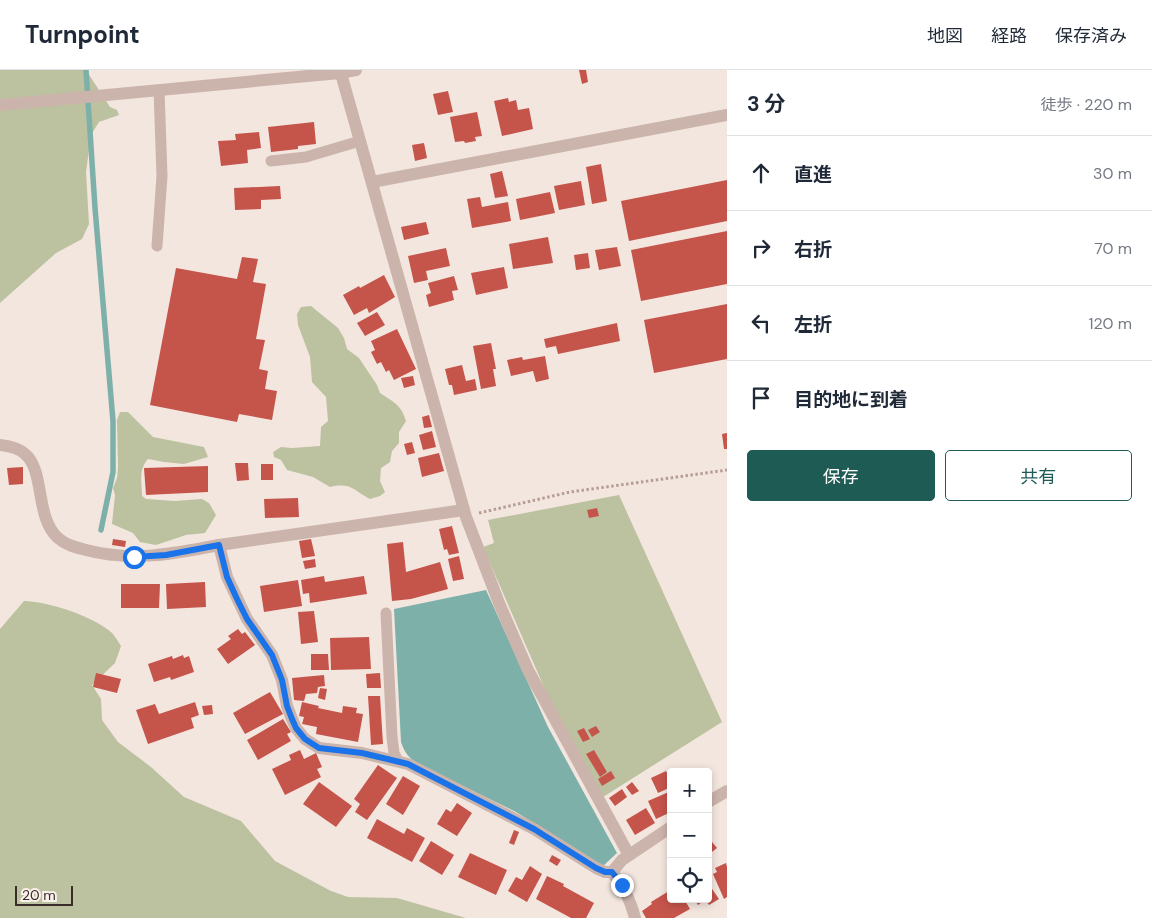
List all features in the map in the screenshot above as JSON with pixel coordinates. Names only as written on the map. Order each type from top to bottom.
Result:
[{"type":"street","points":[[0,105],[356,70]]},
{"type":"street","points":[[340,72],[465,513],[499,604],[528,670],[629,855]]},
{"type":"street","points":[[372,182],[727,115]]},
{"type":"street","points":[[0,445],[10,446],[26,454],[35,469],[48,526],[56,537],[67,544],[95,552],[134,557],[166,555],[219,545],[465,513]]},
{"type":"street","points":[[219,545],[227,577],[247,619],[272,655],[282,680],[287,706],[296,728],[305,739],[319,748],[362,753],[408,764],[534,829],[596,868],[605,872],[612,872]]},
{"type":"street","points":[[712,801],[725,797]]},
{"type":"street","points":[[612,872],[629,855],[667,830]]},
{"type":"street","points":[[612,872],[631,901],[635,918]]},
{"type":"lane","points":[[157,246],[162,176],[159,90]]},
{"type":"lane","points":[[271,161],[306,157],[360,141]]},
{"type":"lane","points":[[386,613],[392,737],[394,753],[398,761]]},
{"type":"path","points":[[465,513],[570,492],[727,470]]},
{"type":"green space","points":[[0,70],[86,70],[110,107],[117,110],[119,115],[99,122],[91,135],[86,172],[89,224],[82,239],[56,253],[0,303]]},
{"type":"green space","points":[[311,306],[338,328],[344,338],[347,349],[359,358],[377,385],[380,393],[396,404],[404,415],[406,421],[399,432],[399,443],[392,451],[390,462],[381,468],[380,481],[385,492],[380,496],[370,499],[347,486],[330,487],[313,477],[287,470],[281,460],[274,457],[273,452],[281,447],[320,446],[321,427],[328,421],[326,397],[312,382],[310,357],[298,325],[297,314],[301,307]]},
{"type":"green space","points":[[120,412],[128,412],[153,437],[204,447],[208,457],[184,464],[148,459],[143,467],[141,481],[142,496],[146,499],[175,501],[202,499],[209,503],[216,515],[205,533],[186,535],[156,545],[140,542],[133,533],[112,524],[115,495],[113,488],[118,468],[117,420]]},
{"type":"green space","points":[[619,495],[722,722],[603,797],[547,694],[483,547],[494,543],[488,520]]},
{"type":"green space","points":[[24,601],[46,604],[71,611],[94,621],[113,635],[121,646],[115,663],[92,685],[101,699],[102,720],[118,742],[151,767],[184,797],[241,821],[275,861],[331,891],[348,897],[397,898],[466,918],[0,918],[0,629]]},
{"type":"water","points":[[486,590],[548,727],[617,853],[603,866],[516,812],[413,761],[404,750],[401,742],[394,609]]},
{"type":"building","points":[[579,70],[586,70],[588,82],[582,84]]},
{"type":"building","points":[[448,91],[453,112],[438,115],[433,94]]},
{"type":"building","points":[[508,98],[509,102],[516,100],[518,110],[529,108],[533,129],[502,136],[494,101]]},
{"type":"building","points":[[477,112],[482,136],[475,137],[476,141],[455,142],[450,117]]},
{"type":"building","points":[[314,122],[316,144],[298,146],[298,149],[271,152],[268,127]]},
{"type":"building","points":[[259,132],[261,148],[247,150],[248,163],[221,166],[218,141],[236,140],[235,134]]},
{"type":"building","points":[[424,143],[427,158],[415,161],[412,145]]},
{"type":"building","points":[[601,164],[607,201],[592,204],[586,167]]},
{"type":"building","points":[[502,171],[508,196],[495,198],[490,174]]},
{"type":"building","points":[[727,180],[727,221],[629,241],[621,201]]},
{"type":"building","points":[[581,181],[585,205],[559,210],[554,186]]},
{"type":"building","points":[[280,186],[281,199],[261,200],[261,209],[235,210],[234,188]]},
{"type":"building","points":[[550,192],[555,213],[520,220],[516,199]]},
{"type":"building","points":[[480,197],[482,207],[508,202],[511,221],[472,228],[467,199]]},
{"type":"building","points":[[426,222],[429,234],[404,240],[401,227]]},
{"type":"building","points":[[727,231],[727,284],[641,301],[631,250]]},
{"type":"building","points":[[548,237],[553,263],[513,269],[509,244]]},
{"type":"building","points":[[617,247],[621,266],[599,270],[595,250]]},
{"type":"building","points":[[446,248],[450,266],[426,271],[428,280],[414,283],[408,256]]},
{"type":"building","points":[[588,253],[590,268],[576,270],[574,255]]},
{"type":"building","points":[[242,257],[258,259],[253,282],[266,284],[256,339],[265,340],[259,369],[268,371],[265,389],[277,391],[272,420],[239,414],[237,422],[150,405],[176,268],[237,279]]},
{"type":"building","points":[[504,267],[508,288],[476,295],[471,273]]},
{"type":"building","points":[[384,275],[395,297],[369,313],[367,308],[354,315],[343,295]]},
{"type":"building","points":[[454,276],[458,290],[452,291],[454,300],[429,307],[426,295],[431,293],[428,283]]},
{"type":"building","points":[[727,304],[727,359],[654,373],[644,320]]},
{"type":"building","points":[[377,312],[385,325],[365,336],[357,323]]},
{"type":"building","points":[[617,323],[620,341],[558,354],[556,346],[546,348],[544,339]]},
{"type":"building","points":[[397,329],[416,369],[394,380],[389,370],[386,372],[381,362],[377,364],[371,352],[375,350],[371,341]]},
{"type":"building","points":[[491,343],[496,369],[493,369],[496,386],[481,389],[473,346]]},
{"type":"building","points":[[545,356],[549,379],[536,382],[533,371],[511,376],[507,360],[522,357],[523,360]]},
{"type":"building","points":[[462,365],[466,381],[475,379],[477,390],[454,395],[445,369]]},
{"type":"building","points":[[413,376],[415,385],[404,388],[401,378]]},
{"type":"building","points":[[429,415],[432,427],[424,428],[422,417]]},
{"type":"building","points":[[432,431],[436,447],[423,450],[419,435]]},
{"type":"building","points":[[727,433],[727,449],[724,449],[722,434]]},
{"type":"building","points":[[412,442],[415,453],[407,455],[404,444]]},
{"type":"building","points":[[439,453],[444,471],[422,477],[418,458]]},
{"type":"building","points":[[235,463],[248,463],[249,480],[237,481]]},
{"type":"building","points":[[261,464],[273,464],[273,480],[261,480]]},
{"type":"building","points":[[208,466],[208,492],[146,495],[144,468]]},
{"type":"building","points":[[23,467],[23,484],[9,485],[7,468]]},
{"type":"building","points":[[298,498],[299,517],[265,518],[264,499]]},
{"type":"building","points":[[597,508],[599,516],[589,518],[587,510]]},
{"type":"building","points":[[452,526],[459,553],[449,555],[447,549],[444,550],[439,529]]},
{"type":"building","points":[[113,539],[126,541],[125,547],[112,545]]},
{"type":"building","points":[[311,539],[315,556],[302,558],[299,541]]},
{"type":"building","points":[[403,542],[406,572],[440,562],[448,589],[411,599],[392,601],[387,544]]},
{"type":"building","points":[[459,556],[464,579],[453,581],[448,559]]},
{"type":"building","points":[[315,559],[316,567],[305,569],[303,561]]},
{"type":"building","points":[[324,576],[325,582],[364,576],[367,594],[310,603],[309,593],[303,594],[301,580]]},
{"type":"building","points":[[298,580],[302,606],[264,612],[260,586]]},
{"type":"building","points":[[205,582],[206,607],[167,609],[166,584]]},
{"type":"building","points":[[121,584],[160,584],[159,608],[121,608]]},
{"type":"building","points":[[314,611],[318,642],[301,644],[298,612]]},
{"type":"building","points":[[238,629],[242,634],[245,632],[255,645],[228,664],[217,649],[231,639],[228,636]]},
{"type":"building","points":[[369,637],[371,669],[331,670],[330,638]]},
{"type":"building","points":[[311,654],[328,654],[329,670],[311,670]]},
{"type":"building","points":[[183,655],[184,658],[189,656],[194,672],[171,680],[170,677],[154,682],[148,664],[172,656],[173,659]]},
{"type":"building","points":[[96,673],[121,679],[117,693],[93,687]]},
{"type":"building","points":[[380,673],[381,688],[367,688],[366,674]]},
{"type":"building","points":[[324,675],[325,686],[318,687],[317,693],[306,694],[304,701],[294,700],[292,678]]},
{"type":"building","points":[[320,688],[327,689],[325,700],[318,698]]},
{"type":"building","points":[[270,692],[283,714],[245,734],[233,713]]},
{"type":"building","points":[[368,696],[380,696],[383,744],[371,745]]},
{"type":"building","points":[[195,702],[199,715],[191,718],[194,728],[148,744],[136,710],[155,704],[159,714]]},
{"type":"building","points":[[302,702],[319,706],[318,708],[342,713],[343,706],[357,708],[356,713],[363,714],[358,742],[316,734],[317,727],[302,724],[304,717],[299,716]]},
{"type":"building","points":[[212,705],[213,714],[204,715],[202,706]]},
{"type":"building","points":[[283,719],[291,732],[287,734],[291,741],[258,760],[247,740]]},
{"type":"building","points":[[596,726],[600,732],[592,737],[588,730]]},
{"type":"building","points":[[584,728],[590,739],[583,742],[577,731]]},
{"type":"building","points":[[300,750],[304,759],[316,753],[322,767],[317,769],[321,777],[285,795],[272,769],[291,760],[289,755]]},
{"type":"building","points":[[594,750],[607,772],[600,777],[586,754]]},
{"type":"building","points":[[378,765],[397,778],[367,820],[355,812],[360,804],[354,799]]},
{"type":"building","points":[[611,771],[615,778],[602,786],[598,779]]},
{"type":"building","points":[[666,771],[667,789],[658,793],[651,778]]},
{"type":"building","points":[[403,776],[420,786],[403,815],[386,804]]},
{"type":"building","points":[[319,782],[352,806],[336,827],[303,804]]},
{"type":"building","points":[[632,782],[639,791],[632,795],[626,787]]},
{"type":"building","points":[[622,789],[627,797],[615,806],[609,798]]},
{"type":"building","points":[[667,793],[667,814],[656,819],[648,801]]},
{"type":"building","points":[[457,803],[472,813],[457,836],[437,824],[446,809],[451,812]]},
{"type":"building","points":[[646,808],[655,823],[635,835],[626,820]]},
{"type":"building","points":[[377,819],[404,834],[407,828],[425,838],[412,862],[367,838]]},
{"type":"building","points":[[514,830],[519,832],[514,845],[509,843]]},
{"type":"building","points":[[431,841],[454,855],[442,875],[419,861]]},
{"type":"building","points":[[712,842],[717,848],[712,852]]},
{"type":"building","points":[[470,853],[507,870],[496,895],[458,877]]},
{"type":"building","points":[[552,855],[561,860],[557,866],[549,861]]},
{"type":"building","points":[[726,863],[727,897],[724,899],[713,874],[717,872],[715,868]]},
{"type":"building","points":[[530,866],[542,874],[527,902],[508,891],[516,877],[522,880]]},
{"type":"building","points":[[547,876],[564,884],[563,886],[594,903],[586,918],[571,918],[536,899]]},
{"type":"building","points":[[712,889],[719,899],[709,905],[707,903],[712,903]]},
{"type":"building","points":[[667,892],[667,903],[686,903],[690,909],[674,918],[646,918],[642,911],[652,904],[651,902]]},
{"type":"waterway","points":[[86,70],[95,208],[113,421],[113,472],[101,530]]},
{"type":"route","points":[[134,557],[166,555],[219,545],[227,577],[247,619],[272,655],[282,680],[287,706],[292,719],[296,728],[305,739],[319,748],[362,753],[408,764],[534,829],[596,868],[605,872],[612,872],[622,885]]}]
